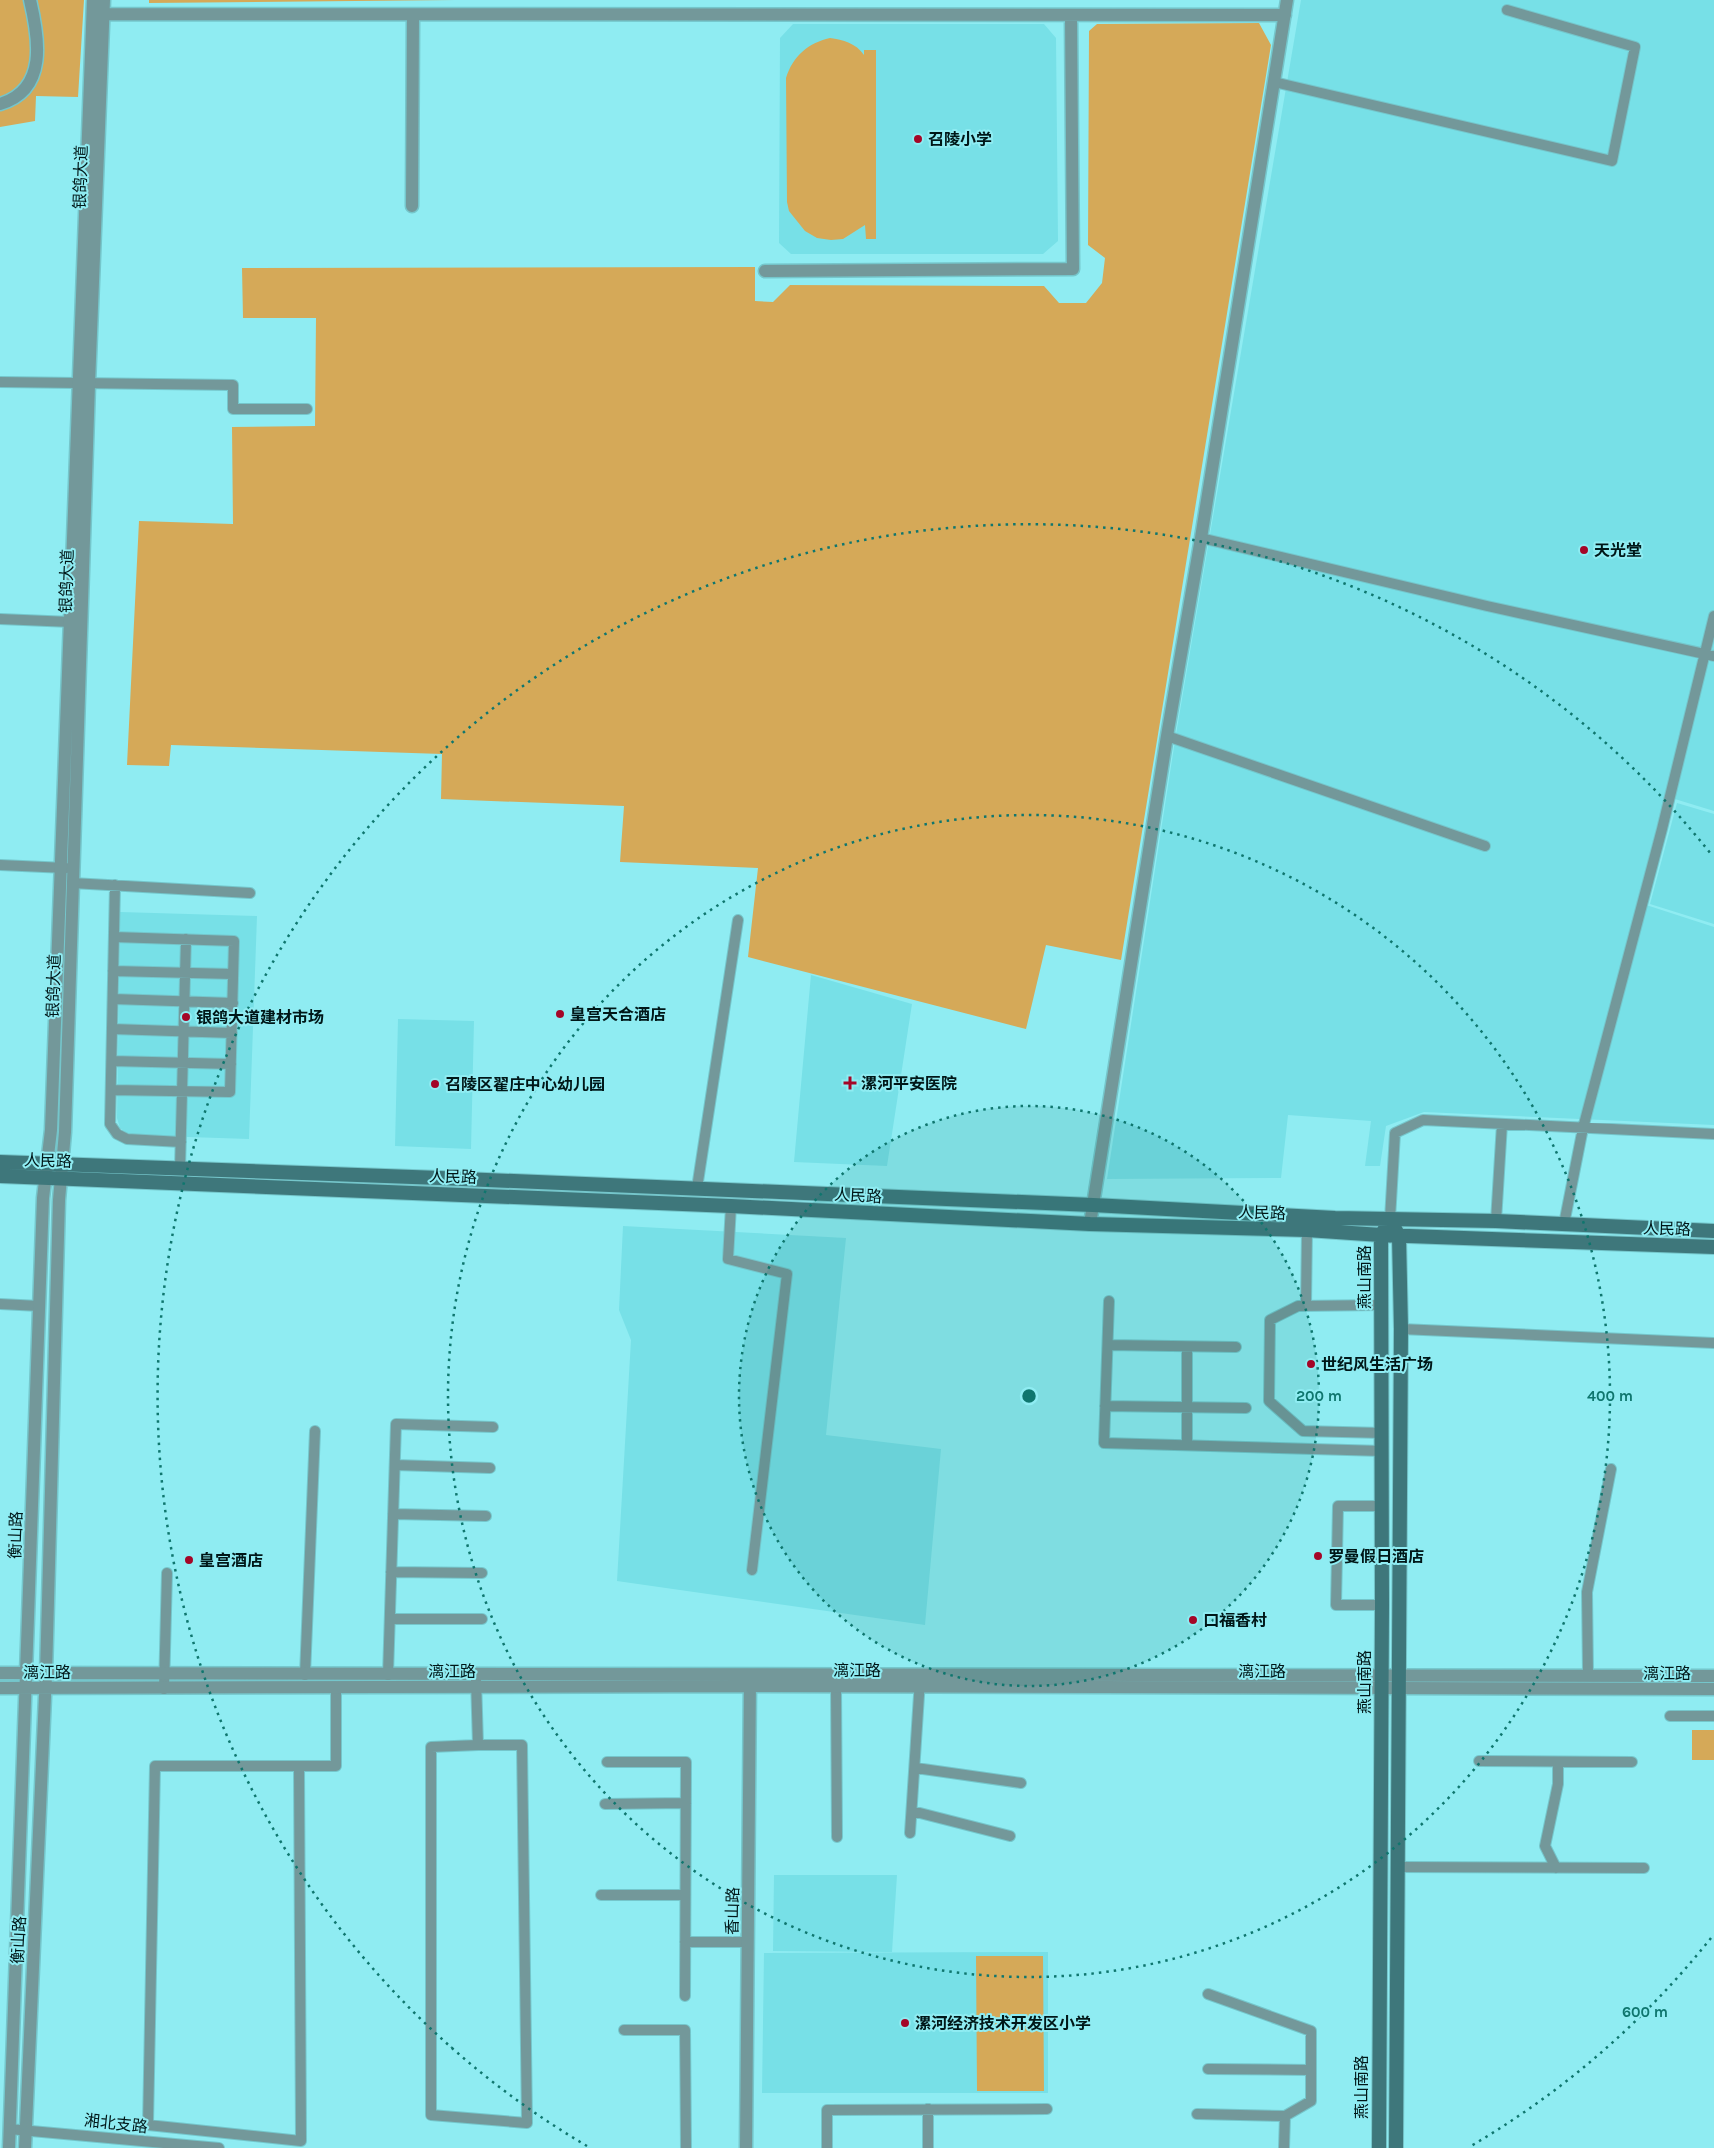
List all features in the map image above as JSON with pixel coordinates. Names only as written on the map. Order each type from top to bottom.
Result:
[{"type":"main road","name":"人民路","points":[[0,1162],[697,1188],[1093,1204],[1390,1220],[1496,1221],[1714,1231]]},
{"type":"main road","name":"人民路","points":[[0,1176],[731,1206],[1090,1224],[1307,1230],[1399,1236],[1714,1247]]},
{"type":"main road","name":"燕山南路","points":[[1378,2148],[1382,1681],[1381,1235],[1390,1220]]},
{"type":"main road","points":[[1390,1220],[1399,1236],[1401,1329],[1396,2148]]},
{"type":"main road","points":[[1382,1500],[1400,1495]]},
{"type":"main road","points":[[1381,1867],[1398,1867]]},
{"type":"main road","points":[[1380,1986],[1397,1986]]},
{"type":"street","points":[[0,104],[10,101],[27,86],[37,67],[38,32],[30,0]]},
{"type":"street","name":"银鸽大道","points":[[93,0],[98,14]]},
{"type":"street","name":"银鸽大道","points":[[47,1163],[51,1130],[67,868],[98,14],[104,0]]},
{"type":"street","points":[[1090,1224],[1167,736],[1201,538],[1287,0]]},
{"type":"street","points":[[1274,82],[1612,161],[1635,47],[1507,10]]},
{"type":"street","points":[[98,14],[1285,15]]},
{"type":"street","points":[[412,206],[413,15]]},
{"type":"street","points":[[766,271],[1073,269],[1071,15]]},
{"type":"street","points":[[0,382],[233,384],[233,409],[307,409]]},
{"type":"street","name":"银鸽大道","points":[[62,1164],[65,1132],[72,883],[67,868],[71,622],[84,384]]},
{"type":"street","points":[[1201,538],[1487,606],[1709,655]]},
{"type":"street","points":[[1564,1224],[1583,1128],[1709,655],[1714,616]]},
{"type":"street","points":[[0,619],[71,622]]},
{"type":"street","points":[[1167,736],[1486,846]]},
{"type":"street","points":[[0,865],[67,868]]},
{"type":"street","points":[[72,883],[250,893]]},
{"type":"street","points":[[115,885],[110,1124],[117,1134],[127,1140],[181,1142]]},
{"type":"street","points":[[697,1188],[738,920]]},
{"type":"street","points":[[111,1090],[230,1092],[234,974],[234,941],[114,937]]},
{"type":"street","points":[[180,1169],[186,939]]},
{"type":"street","points":[[113,971],[234,974]]},
{"type":"street","points":[[113,1000],[233,1003]]},
{"type":"street","points":[[112,1029],[232,1033]]},
{"type":"street","points":[[112,1061],[231,1064]]},
{"type":"street","points":[[1390,1220],[1395,1133],[1424,1120],[1714,1134]]},
{"type":"street","points":[[1496,1221],[1502,1124]]},
{"type":"street","name":"衡山路","points":[[9,2148],[39,1306],[47,1163]]},
{"type":"street","name":"衡山路","points":[[25,2148],[46,1688],[62,1164]]},
{"type":"street","points":[[731,1206],[728,1259],[787,1274],[752,1570]]},
{"type":"street","points":[[1306,1306],[1307,1230]]},
{"type":"street","points":[[1109,1301],[1104,1443],[1382,1451]]},
{"type":"street","points":[[0,1304],[39,1306]]},
{"type":"street","points":[[1381,1306],[1298,1306],[1270,1320],[1270,1401],[1302,1431],[1382,1433]]},
{"type":"street","points":[[1401,1329],[1714,1343]]},
{"type":"street","points":[[1108,1345],[1236,1347]]},
{"type":"street","points":[[1187,1347],[1187,1445]]},
{"type":"street","points":[[1105,1406],[1246,1408]]},
{"type":"street","points":[[388,1676],[396,1424],[493,1427]]},
{"type":"street","points":[[305,1675],[315,1432]]},
{"type":"street","points":[[395,1465],[490,1468]]},
{"type":"street","points":[[1588,1675],[1587,1592],[1611,1469]]},
{"type":"street","points":[[1382,1500],[1338,1506],[1336,1605],[1382,1605]]},
{"type":"street","points":[[394,1514],[486,1516]]},
{"type":"street","points":[[164,1688],[167,1572]]},
{"type":"street","points":[[392,1572],[482,1573]]},
{"type":"street","points":[[390,1619],[482,1619]]},
{"type":"street","name":"漓江路","points":[[0,1673],[388,1676],[476,1682]]},
{"type":"street","name":"漓江路","points":[[1382,1681],[1400,1674],[1714,1676]]},
{"type":"street","points":[[910,1833],[916,1768],[920,1680]]},
{"type":"street","name":"漓江路","points":[[750,1681],[836,1686],[920,1680]]},
{"type":"street","name":"漓江路","points":[[0,1688],[336,1688],[476,1682],[920,1680],[1382,1681],[1400,1688],[1714,1689]]},
{"type":"street","name":"香山路","points":[[746,2148],[750,1681]]},
{"type":"street","points":[[476,1682],[478,1745]]},
{"type":"street","points":[[836,1686],[837,1837]]},
{"type":"street","points":[[299,1766],[301,2141],[148,2125],[155,1766],[299,1766],[336,1766],[336,1688]]},
{"type":"street","points":[[1670,1716],[1714,1716]]},
{"type":"street","points":[[478,1745],[522,1745],[527,2123],[431,2114],[431,1747],[478,1745]]},
{"type":"street","points":[[607,1762],[686,1762],[685,1996]]},
{"type":"street","points":[[1479,1762],[1632,1762]]},
{"type":"street","points":[[1556,1868],[1545,1846],[1558,1784],[1558,1762]]},
{"type":"street","points":[[916,1768],[1021,1783]]},
{"type":"street","points":[[605,1804],[686,1803]]},
{"type":"street","points":[[912,1811],[1010,1836]]},
{"type":"street","points":[[1398,1867],[1644,1868]]},
{"type":"street","points":[[601,1895],[685,1895]]},
{"type":"street","points":[[685,1942],[748,1942]]},
{"type":"street","points":[[1197,2114],[1285,2116],[1311,2100],[1311,2031],[1208,1994]]},
{"type":"street","points":[[624,2030],[685,2030],[686,2148]]},
{"type":"street","points":[[1208,2069],[1311,2070]]},
{"type":"street","points":[[928,2109],[928,2148]]},
{"type":"street","points":[[827,2148],[827,2110],[1047,2109]]},
{"type":"street","points":[[1284,2148],[1285,2116]]},
{"type":"street","name":"湘北支路","points":[[9,2129],[26,2129],[219,2148]]},
{"type":"shaded area","points":[[0,0],[84,0],[78,97],[36,96],[35,121],[0,127]]},
{"type":"shaded area","points":[[149,0],[455,0],[149,3]]},
{"type":"shaded area","points":[[1301,0],[1714,0],[1714,811],[1665,796],[1637,902],[1714,927],[1714,1125],[1424,1112],[1386,1126],[1380,1166],[1365,1166],[1371,1121],[1288,1115],[1281,1178],[1107,1179],[1176,734]]},
{"type":"shaded area","points":[[1259,23],[1271,45],[1121,960],[1046,945],[1026,1029],[748,957],[758,868],[620,862],[624,806],[441,799],[442,754],[171,745],[169,766],[127,765],[139,521],[233,524],[232,427],[315,426],[316,318],[243,318],[242,268],[755,267],[755,301],[773,302],[790,285],[1044,286],[1059,303],[1086,303],[1102,283],[1105,258],[1088,245],[1089,31],[1097,24]]},
{"type":"shaded area","name":"召陵小学","points":[[793,24],[1044,24],[1056,38],[1058,241],[1043,254],[791,254],[779,243],[780,38]]},
{"type":"shaded area","points":[[830,38],[853,45],[864,55],[864,50],[876,50],[876,239],[866,239],[865,225],[843,239],[817,238],[805,231],[789,211],[787,202],[786,78],[793,63],[802,52],[815,43]]},
{"type":"shaded area","points":[[1677,803],[1714,814],[1714,924],[1650,904]]},
{"type":"shaded area","name":"银鸽大道建材市场","points":[[120,912],[257,916],[249,1139],[129,1135],[120,1128],[117,1118]]},
{"type":"shaded area","name":"漯河平安医院","points":[[811,975],[912,1004],[887,1166],[794,1162]]},
{"type":"shaded area","name":"召陵区翟庄中心幼儿园","points":[[398,1019],[474,1021],[471,1149],[395,1146]]},
{"type":"shaded area","points":[[623,1226],[846,1238],[826,1435],[941,1449],[925,1625],[617,1581],[631,1340],[619,1310]]},
{"type":"shaded area","points":[[1692,1730],[1714,1730],[1714,1760],[1692,1760]]},
{"type":"shaded area","points":[[774,1875],[897,1875],[892,1952],[773,1951]]},
{"type":"shaded area","name":"漯河经济技术开发区小学","points":[[1048,1952],[1048,2093],[762,2093],[764,1953]]},
{"type":"shaded area","points":[[976,1956],[1043,1956],[1044,2091],[977,2091]]},
{"type":"place","name":"召陵小学","points":[[918,139]]},
{"type":"place","name":"天光堂","points":[[1584,550]]},
{"type":"place","name":"皇宫天合酒店","points":[[560,1014]]},
{"type":"place","name":"银鸽大道建材市场","points":[[186,1017]]},
{"type":"place","name":"漯河平安医院","points":[[850,1083]]},
{"type":"place","name":"召陵区翟庄中心幼儿园","points":[[435,1084]]},
{"type":"place","name":"世纪风生活广场","points":[[1311,1364]]},
{"type":"place","name":"罗曼假日酒店","points":[[1318,1556]]},
{"type":"place","name":"皇宫酒店","points":[[189,1560]]},
{"type":"place","name":"口福香村","points":[[1193,1620]]},
{"type":"place","name":"漯河经济技术开发区小学","points":[[905,2023]]}]
